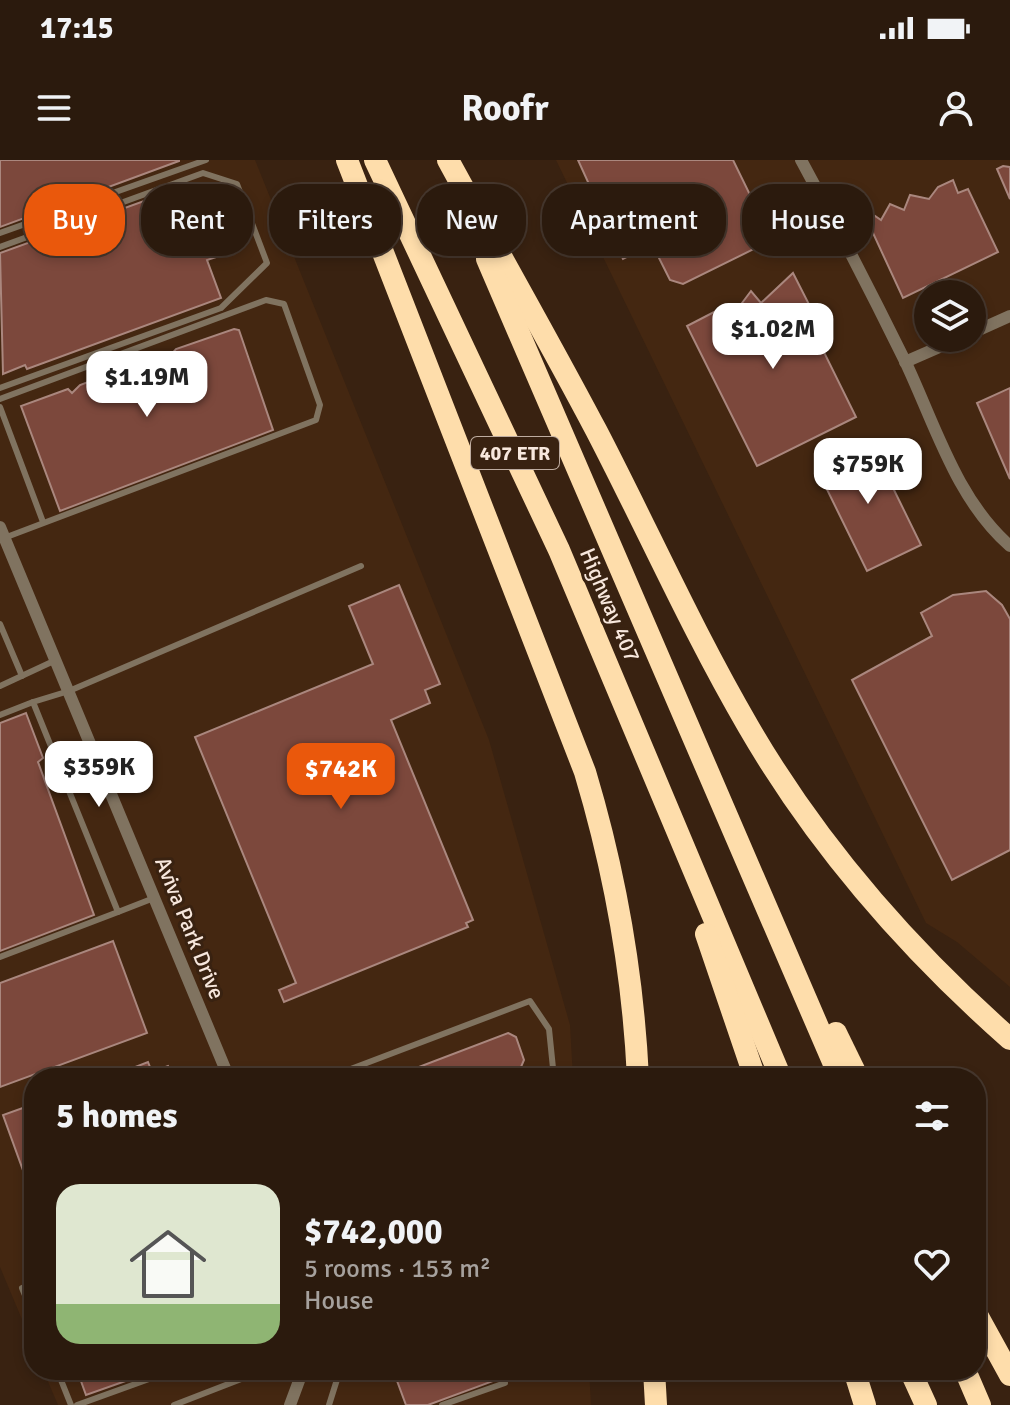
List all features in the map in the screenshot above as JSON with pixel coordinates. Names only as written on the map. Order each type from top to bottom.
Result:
[{"type":"highway","points":[[347,160],[585,772],[605,841],[626,949],[637,1068]]},
{"type":"highway","name":"Highway 407","points":[[375,160],[502,425],[644,751],[777,1068]]},
{"type":"highway","name":"Highway 407","points":[[441,160],[531,358],[836,1068]]},
{"type":"highway","points":[[448,160],[595,429],[728,690],[775,770],[822,837],[888,920],[1010,1039]]},
{"type":"highway","points":[[644,751],[752,1068]]},
{"type":"highway","points":[[737,835],[853,1068]]},
{"type":"highway","points":[[986,1331],[1010,1375]]},
{"type":"highway","points":[[655,1380],[656,1405]]},
{"type":"highway","points":[[857,1380],[865,1405]]},
{"type":"highway","points":[[915,1380],[926,1405]]},
{"type":"highway","points":[[969,1380],[980,1405]]},
{"type":"street","points":[[801,160],[905,362],[977,511],[1010,546]]},
{"type":"street","points":[[986,327],[1010,316]]},
{"type":"street","points":[[905,362],[928,352]]},
{"type":"street","name":"Aviva Park Drive","points":[[2,532],[225,1068]]},
{"type":"street","points":[[290,1405],[299,1380]]},
{"type":"lane","points":[[0,233],[206,160]]},
{"type":"lane","points":[[0,247],[203,173],[237,184],[267,263],[221,308],[0,388]]},
{"type":"lane","points":[[0,399],[266,300],[284,304],[320,405],[316,420],[43,522],[2,532]]},
{"type":"lane","points":[[0,407],[43,522]]},
{"type":"lane","points":[[0,715],[69,691],[361,566]]},
{"type":"lane","points":[[0,624],[22,676]]},
{"type":"lane","points":[[0,686],[56,660]]},
{"type":"lane","points":[[33,702],[118,912]]},
{"type":"lane","points":[[0,957],[156,897]]},
{"type":"lane","points":[[353,1068],[530,1001],[549,1029],[553,1068]]},
{"type":"lane","points":[[62,1380],[74,1405],[145,1380]]},
{"type":"lane","points":[[174,1405],[239,1380]]},
{"type":"lane","points":[[329,1405],[337,1380]]},
{"type":"lane","points":[[442,1405],[505,1383]]},
{"type":"shaded area","points":[[0,160],[255,160],[269,195],[269,256],[294,256],[489,740],[570,1025],[572,1068],[24,1068],[24,1324],[0,1267]]},
{"type":"shaded area","points":[[556,160],[1010,160],[1010,987],[957,942],[926,923],[603,256],[726,256],[726,184],[568,184]]},
{"type":"shaded area","points":[[47,1380],[590,1380],[591,1405],[58,1405]]},
{"type":"building","points":[[0,160],[179,160],[117,184],[24,184],[24,218],[0,227]]},
{"type":"building","points":[[578,160],[733,160],[745,184],[742,184],[742,255],[683,284],[670,280],[658,256],[726,256],[726,184],[589,184]]},
{"type":"building","points":[[1010,167],[1010,199],[997,169]]},
{"type":"building","points":[[953,180],[958,193],[968,189],[998,252],[940,280],[914,280],[914,293],[903,298],[873,233],[873,217],[881,220],[890,204],[904,210],[910,195],[929,199],[938,187]]},
{"type":"building","points":[[141,202],[141,256],[219,256],[207,260],[221,298],[27,369],[25,365],[3,374],[0,253],[24,244],[24,256],[125,256],[125,208]]},
{"type":"building","points":[[793,273],[819,324],[812,328],[856,417],[757,466],[687,326],[718,310],[730,319],[751,291],[761,303]]},
{"type":"building","points":[[234,329],[239,330],[273,430],[60,511],[21,406],[68,389],[72,393],[80,385],[165,353],[169,357],[176,349]]},
{"type":"building","points":[[1010,388],[1010,479],[977,403]]},
{"type":"building","points":[[870,441],[921,545],[867,571],[816,467]]},
{"type":"building","points":[[399,585],[440,684],[425,690],[430,703],[391,720],[473,920],[466,923],[468,927],[284,1002],[279,990],[296,983],[195,737],[373,664],[349,606]]},
{"type":"building","points":[[986,591],[1002,605],[1010,619],[1010,850],[952,880],[852,680],[932,636],[921,613],[953,595]]},
{"type":"building","points":[[26,713],[43,758],[38,762],[94,915],[0,951],[0,723]]},
{"type":"building","points":[[113,941],[147,1033],[52,1068],[24,1068],[24,1078],[0,1087],[0,983]]},
{"type":"building","points":[[508,1033],[516,1037],[524,1060],[519,1068],[416,1068]]},
{"type":"building","points":[[148,1062],[150,1068],[133,1068]]},
{"type":"building","points":[[24,1108],[24,1173],[3,1115]]},
{"type":"building","points":[[81,1380],[128,1380],[86,1395]]},
{"type":"building","points":[[397,1380],[496,1380],[428,1405],[406,1405]]}]
